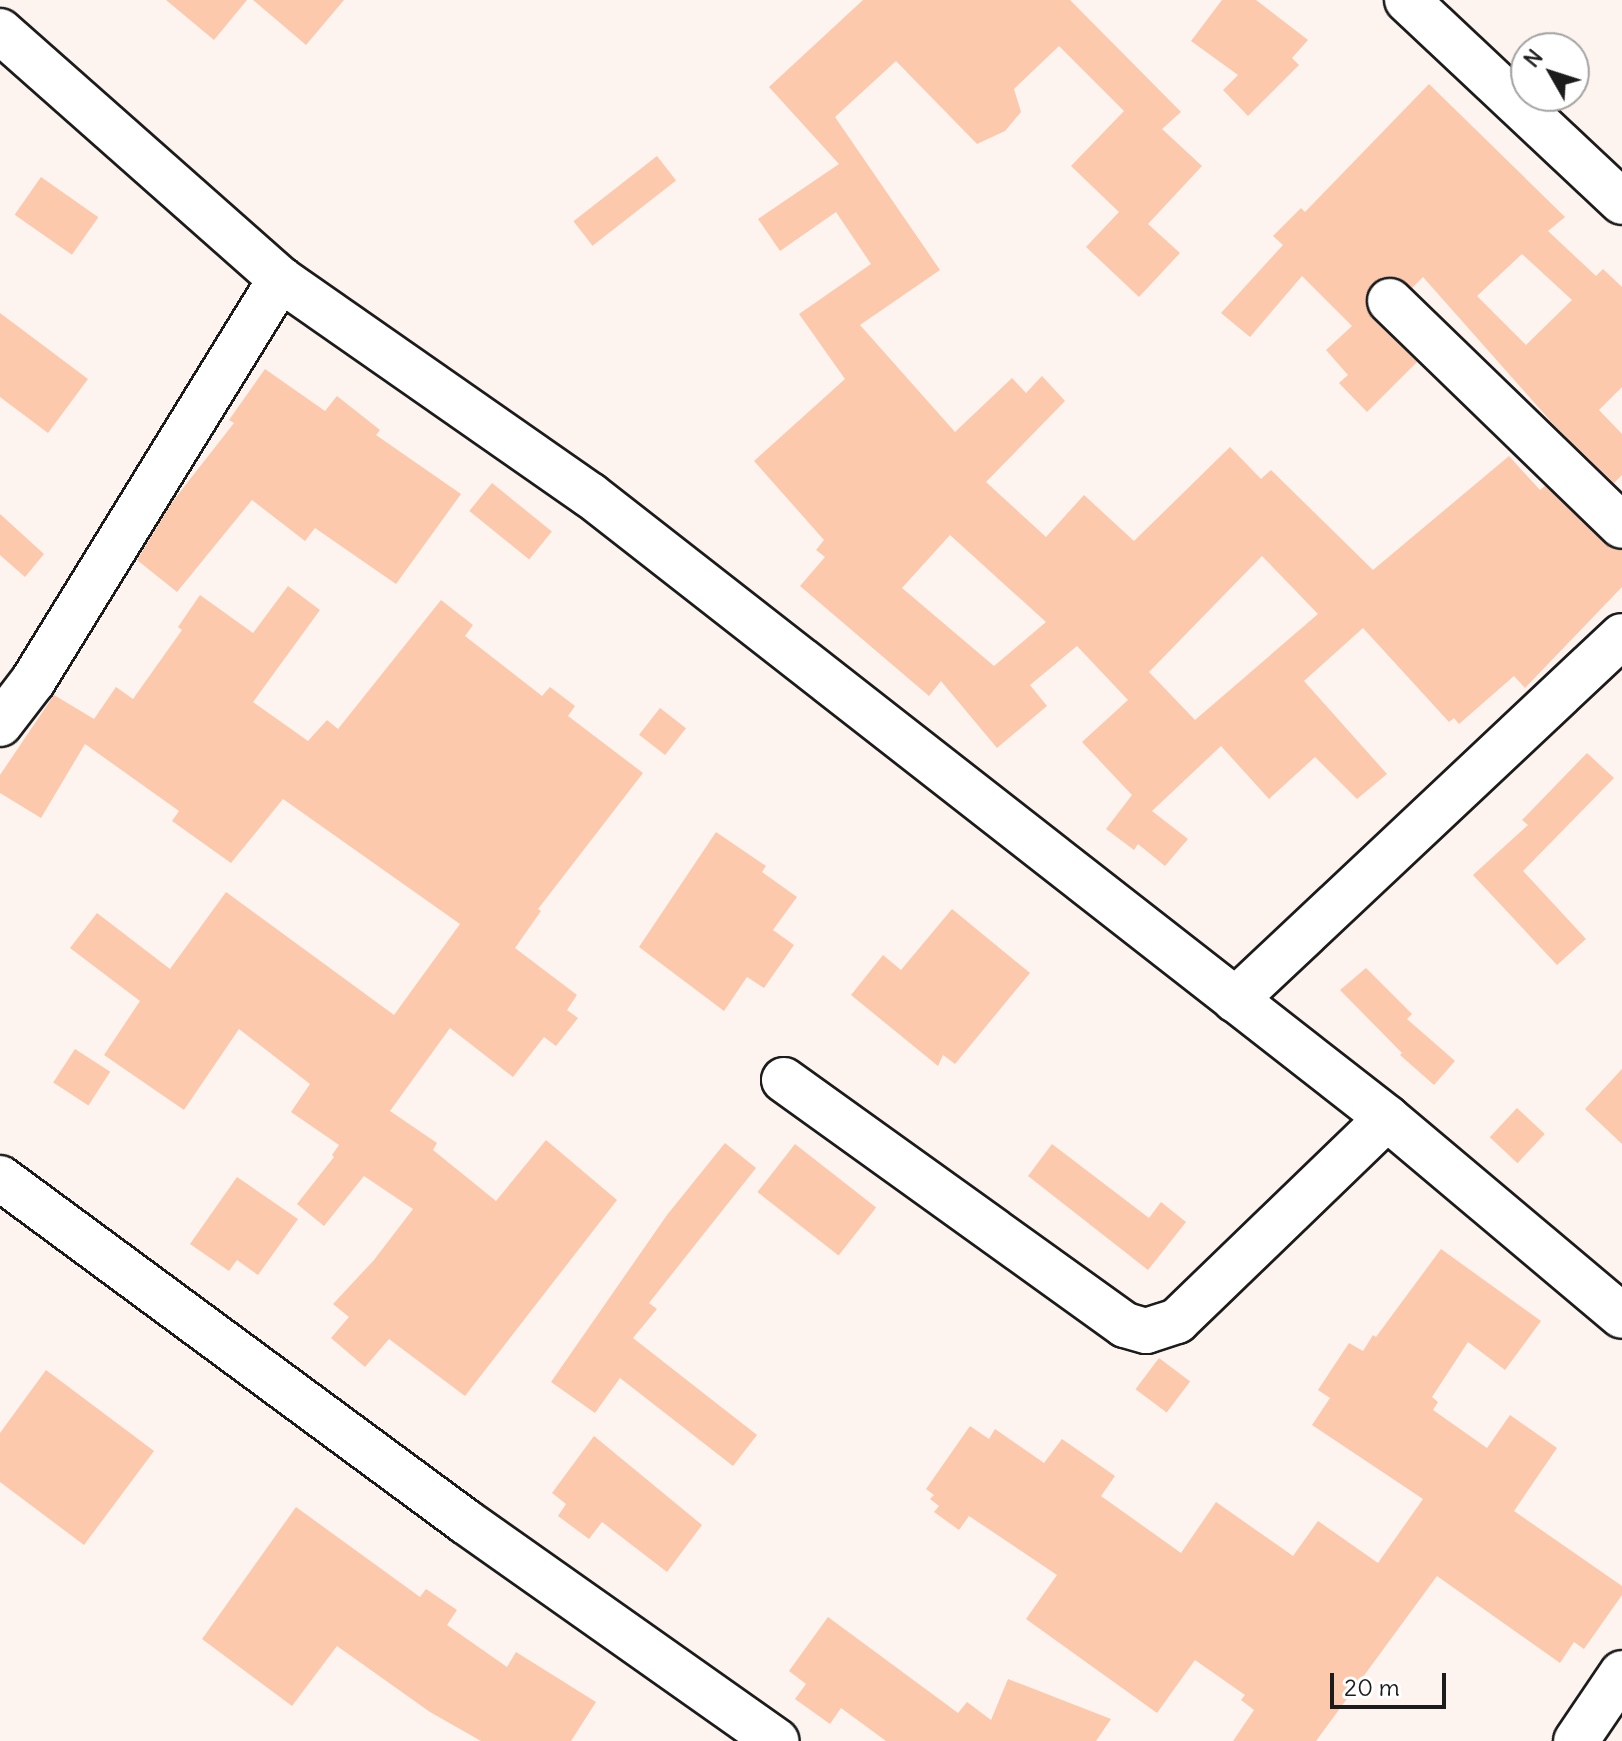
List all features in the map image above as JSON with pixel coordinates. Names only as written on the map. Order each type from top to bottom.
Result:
[{"type":"street","points":[[1407,0],[1622,202]]},
{"type":"street","points":[[0,31],[280,279],[590,495],[1387,1118],[1622,1316]]},
{"type":"street","points":[[0,724],[33,681],[280,279]]},
{"type":"street","points":[[1390,301],[1622,526]]},
{"type":"street","points":[[1235,1000],[1622,636]]},
{"type":"street","points":[[784,1080],[1125,1325],[1146,1331],[1177,1321],[1387,1118]]},
{"type":"street","points":[[0,1178],[466,1522],[777,1741]]},
{"type":"street","points":[[1576,1741],[1622,1673]]},
{"type":"building","points":[[166,0],[247,0],[214,40]]},
{"type":"building","points":[[253,0],[344,0],[306,45]]},
{"type":"building","points":[[863,0],[1070,0],[1181,112],[1162,129],[1202,166],[1148,224],[1180,253],[1139,297],[1086,247],[1119,212],[1071,166],[1124,111],[1059,46],[1014,89],[1021,112],[1005,131],[977,144],[896,61],[835,117],[940,270],[860,325],[955,432],[1012,378],[1026,393],[1042,376],[1065,401],[986,482],[1046,537],[1084,495],[1134,541],[1230,447],[1261,479],[1271,470],[1373,570],[1509,456],[1540,490],[1545,486],[1605,544],[1622,550],[1622,587],[1525,688],[1514,676],[1459,724],[1454,718],[1449,722],[1363,628],[1304,681],[1387,774],[1357,799],[1315,757],[1269,799],[1221,746],[1152,811],[1188,839],[1165,866],[1138,844],[1134,850],[1106,829],[1132,795],[1082,742],[1128,700],[1077,646],[1030,685],[1047,706],[997,748],[941,681],[929,696],[800,586],[825,557],[816,550],[824,540],[754,461],[845,379],[799,314],[871,264],[836,212],[780,251],[758,219],[839,164],[769,87]],"holes":[[[950,535],[1046,622],[994,666],[902,588]],[[1262,556],[1318,614],[1195,720],[1149,672]]]},
{"type":"building","points":[[1222,0],[1256,0],[1308,40],[1292,58],[1299,65],[1248,116],[1223,90],[1238,75],[1191,41]]},
{"type":"building","points":[[1429,84],[1565,217],[1548,231],[1596,276],[1603,269],[1622,287],[1622,387],[1599,410],[1622,434],[1622,475],[1614,483],[1554,425],[1423,277],[1412,288],[1397,277],[1382,277],[1373,283],[1366,294],[1366,307],[1372,318],[1417,362],[1367,412],[1339,383],[1348,375],[1326,350],[1352,326],[1302,276],[1250,337],[1221,313],[1283,245],[1273,236],[1301,208],[1305,212]],"holes":[[[1522,254],[1572,300],[1526,345],[1477,296]]]},
{"type":"building","points":[[657,156],[676,180],[593,246],[573,221]]},
{"type":"building","points":[[41,177],[98,217],[72,255],[15,215]]},
{"type":"building","points":[[0,313],[88,379],[48,433],[0,397]]},
{"type":"building","points":[[265,369],[325,411],[337,396],[380,430],[376,435],[461,494],[396,584],[315,528],[305,541],[252,500],[177,592],[137,560],[173,501],[234,423],[229,420]]},
{"type":"building","points":[[492,483],[552,531],[529,559],[469,511]]},
{"type":"building","points":[[0,514],[44,554],[25,577],[0,555]]},
{"type":"building","points":[[288,586],[320,610],[253,702],[308,741],[327,720],[338,729],[441,600],[473,625],[465,636],[542,696],[550,687],[575,706],[568,716],[643,773],[538,909],[541,911],[515,948],[577,995],[567,1010],[578,1018],[556,1046],[544,1037],[513,1077],[450,1028],[390,1111],[437,1143],[433,1150],[496,1201],[546,1140],[617,1200],[465,1396],[389,1339],[365,1367],[331,1338],[349,1317],[333,1304],[374,1260],[413,1209],[364,1176],[324,1226],[297,1204],[334,1157],[332,1155],[339,1145],[291,1112],[310,1084],[239,1029],[184,1110],[104,1055],[140,1001],[70,948],[97,913],[170,969],[226,892],[394,1015],[460,924],[283,799],[231,863],[172,821],[179,811],[85,744],[41,818],[0,793],[0,775],[54,695],[94,719],[116,687],[133,699],[182,630],[178,627],[200,595],[253,633]]},
{"type":"building","points":[[660,708],[686,728],[665,755],[639,735]]},
{"type":"building","points":[[1587,753],[1614,778],[1523,871],[1586,939],[1557,965],[1473,875],[1528,825],[1522,820]]},
{"type":"building","points":[[716,832],[766,866],[762,872],[797,897],[773,930],[794,945],[764,988],[747,977],[724,1011],[639,947]]},
{"type":"building","points":[[952,909],[1030,973],[955,1064],[943,1055],[938,1066],[851,995],[883,955],[901,970]]},
{"type":"building","points":[[1366,968],[1412,1014],[1407,1019],[1455,1061],[1434,1085],[1400,1055],[1402,1053],[1340,990]]},
{"type":"building","points":[[75,1049],[110,1072],[88,1105],[53,1083]]},
{"type":"building","points":[[1622,1069],[1622,1144],[1585,1109]]},
{"type":"building","points":[[1517,1108],[1545,1134],[1518,1163],[1490,1137]]},
{"type":"building","points":[[725,1143],[756,1168],[649,1303],[657,1309],[633,1338],[757,1435],[733,1466],[620,1378],[595,1413],[551,1382],[667,1215]]},
{"type":"building","points":[[795,1144],[876,1207],[839,1255],[757,1192]]},
{"type":"building","points":[[1052,1144],[1149,1218],[1161,1202],[1186,1222],[1148,1270],[1028,1176]]},
{"type":"building","points":[[237,1177],[298,1219],[258,1275],[237,1260],[229,1271],[190,1244]]},
{"type":"building","points":[[1441,1249],[1541,1321],[1505,1370],[1468,1342],[1432,1397],[1438,1402],[1433,1410],[1487,1448],[1510,1415],[1557,1448],[1514,1511],[1622,1586],[1622,1595],[1584,1649],[1574,1642],[1560,1663],[1437,1576],[1316,1741],[1233,1741],[1254,1710],[1241,1700],[1245,1695],[1195,1660],[1157,1713],[1026,1619],[1057,1575],[969,1516],[959,1530],[934,1512],[939,1506],[930,1499],[934,1495],[926,1489],[970,1426],[989,1439],[995,1429],[1044,1463],[1062,1439],[1115,1476],[1101,1496],[1181,1553],[1216,1502],[1293,1556],[1318,1521],[1378,1563],[1423,1499],[1312,1425],[1330,1398],[1318,1390],[1349,1343],[1363,1351],[1373,1335],[1376,1337]]},
{"type":"building","points":[[1159,1358],[1190,1381],[1167,1413],[1136,1389]]},
{"type":"building","points":[[46,1370],[154,1451],[84,1545],[0,1482],[0,1433]]},
{"type":"building","points":[[594,1436],[702,1525],[667,1572],[602,1522],[589,1539],[558,1516],[566,1504],[552,1493]]},
{"type":"building","points":[[296,1507],[420,1597],[426,1589],[457,1610],[447,1625],[507,1667],[516,1652],[596,1702],[571,1741],[481,1741],[430,1712],[337,1646],[292,1706],[202,1639]]},
{"type":"building","points":[[828,1617],[958,1713],[967,1702],[991,1720],[1008,1679],[1111,1719],[1096,1741],[886,1741],[841,1708],[830,1724],[795,1699],[806,1684],[789,1671]]}]
